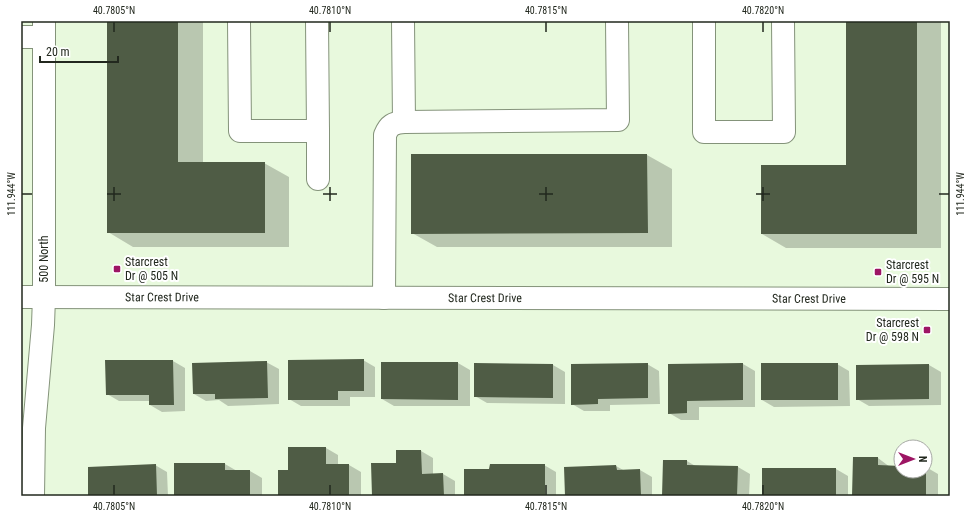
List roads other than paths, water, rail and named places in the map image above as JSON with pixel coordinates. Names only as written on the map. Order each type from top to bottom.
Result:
[{"type":"street","points":[[239,21],[240,131],[318,131]]},
{"type":"street","points":[[317,21],[318,179]]},
{"type":"street","points":[[403,21],[404,122]]},
{"type":"street","points":[[384,298],[385,135],[388,127],[395,122],[618,120],[617,21]]},
{"type":"street","points":[[704,21],[704,132],[784,132],[783,21]]},
{"type":"street","points":[[21,37],[44,29]]},
{"type":"street","name":"500 North","points":[[33,496],[27,471],[34,428],[43,325],[44,29]]},
{"type":"street","name":"Star Crest Drive","points":[[21,297],[950,298]]},
{"type":"place","name":"Starcrest Dr @ 505 N","points":[[117,269]]},
{"type":"place","name":"Starcrest Dr @ 595 N","points":[[878,272]]},
{"type":"place","name":"Starcrest Dr @ 598 N","points":[[927,330]]}]
